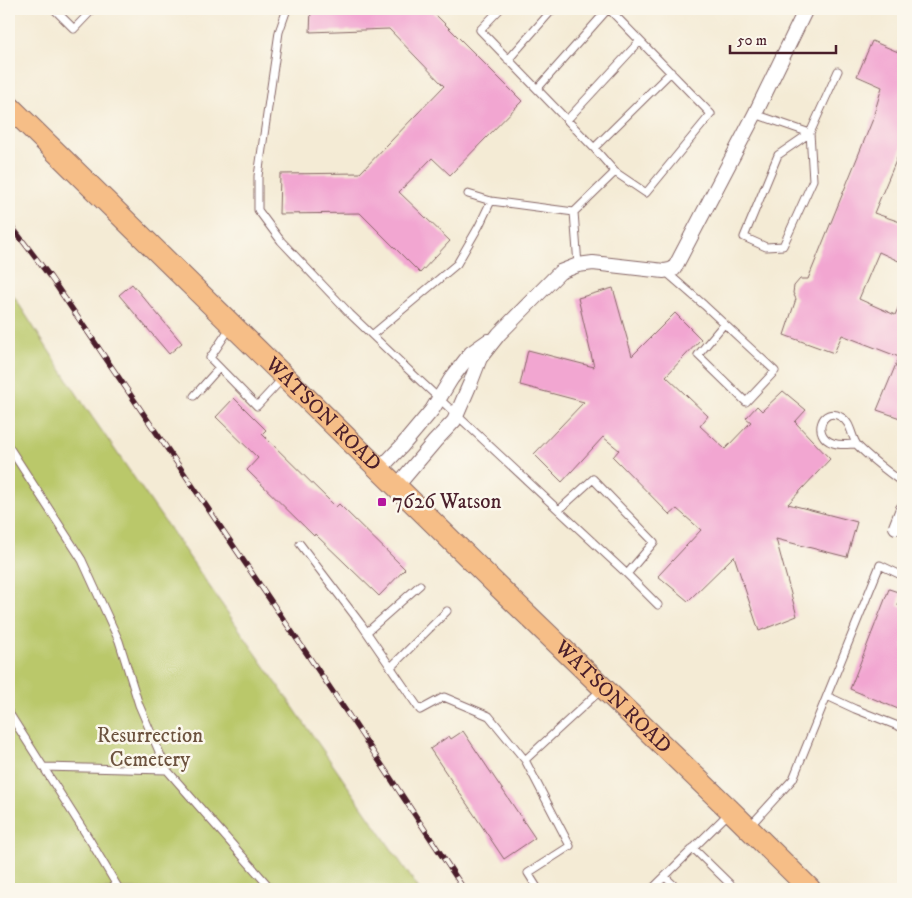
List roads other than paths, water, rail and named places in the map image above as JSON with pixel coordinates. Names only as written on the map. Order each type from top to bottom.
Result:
[{"type":"main road","name":"WATSON ROAD","points":[[9,106],[809,889]]},
{"type":"street","points":[[396,486],[454,420],[480,358],[499,334],[560,272],[578,265],[593,263],[664,271],[674,269],[755,114],[806,9]]},
{"type":"street","points":[[379,470],[432,410],[472,353],[499,334]]},
{"type":"street","points":[[896,527],[903,509]]},
{"type":"lane","points":[[54,9],[74,29],[93,9]]},
{"type":"lane","points":[[287,9],[279,32],[258,176],[258,210],[281,242],[350,314],[628,574],[658,605]]},
{"type":"lane","points":[[500,9],[480,30],[615,172],[646,193],[711,114],[608,9],[537,89]]},
{"type":"lane","points":[[508,60],[553,9]]},
{"type":"lane","points":[[567,120],[640,40]]},
{"type":"lane","points":[[810,133],[778,155],[744,237],[766,247],[783,246],[813,180],[810,133],[838,71]]},
{"type":"lane","points":[[594,148],[670,72]]},
{"type":"lane","points":[[755,114],[810,133]]},
{"type":"lane","points":[[574,212],[615,172]]},
{"type":"lane","points":[[468,194],[491,201],[574,212]]},
{"type":"lane","points":[[372,335],[457,264],[491,201]]},
{"type":"lane","points":[[574,212],[578,265]]},
{"type":"lane","points":[[664,271],[724,324],[775,371],[746,402],[698,355],[724,324]]},
{"type":"lane","points":[[232,325],[210,358],[257,406],[284,377]]},
{"type":"lane","points":[[194,396],[219,368]]},
{"type":"lane","points":[[856,444],[836,444],[826,439],[822,434],[821,428],[824,418],[829,414],[841,417],[847,423],[856,444],[903,483]]},
{"type":"lane","points":[[9,447],[82,560],[118,641],[139,705],[166,770],[270,889]]},
{"type":"lane","points":[[558,510],[593,479],[654,542],[628,574]]},
{"type":"lane","points":[[300,544],[367,632],[420,710],[444,697],[489,716],[526,760],[570,846],[528,873],[538,889]]},
{"type":"lane","points":[[748,828],[793,780],[880,565],[903,576]]},
{"type":"lane","points":[[367,632],[420,585]]},
{"type":"lane","points":[[391,667],[447,611]]},
{"type":"lane","points":[[526,760],[604,688]]},
{"type":"lane","points":[[828,696],[903,728]]},
{"type":"lane","points":[[9,713],[92,842],[119,889]]},
{"type":"lane","points":[[44,767],[166,770]]},
{"type":"lane","points":[[652,889],[731,811]]},
{"type":"lane","points":[[693,848],[735,889]]},
{"type":"lane","points":[[664,877],[678,889]]},
{"type":"railway","points":[[9,223],[51,278],[352,720],[464,889]]},
{"type":"place","name":"7626 Watson","points":[[382,502]]},
{"type":"park label","name":"Resurrection Cemetery","points":[[150,748]]}]
